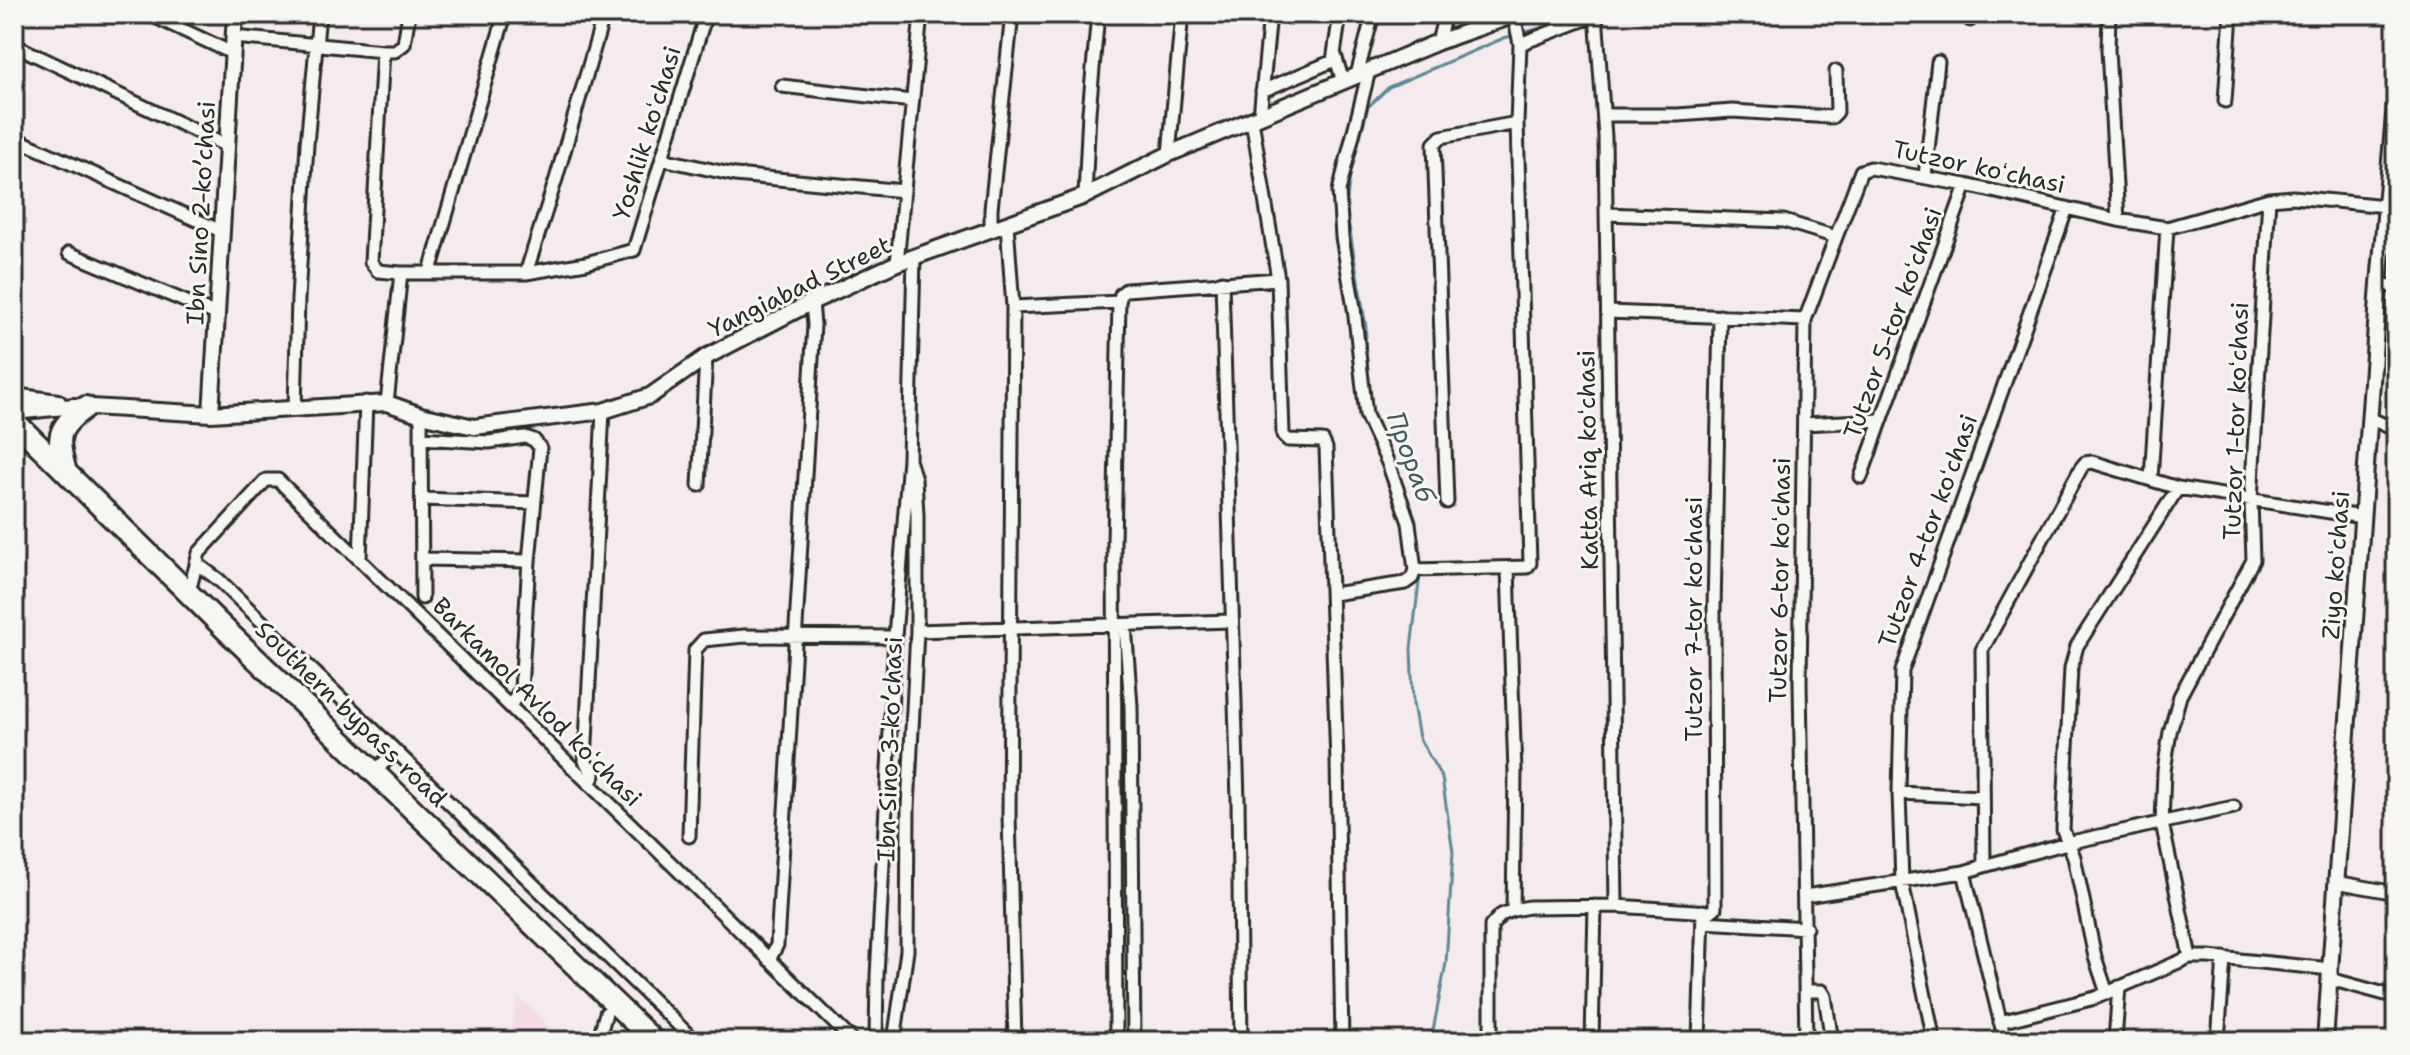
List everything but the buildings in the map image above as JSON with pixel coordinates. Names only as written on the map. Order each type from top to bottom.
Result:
[{"type":"highway","points":[[66,472],[60,451],[61,431],[80,407]]},
{"type":"highway","name":"Southern bypass road","points":[[14,421],[654,1041]]},
{"type":"highway","name":"Southern bypass road","points":[[14,440],[635,1041]]},
{"type":"street","points":[[149,14],[232,53]]},
{"type":"street","name":"Ibn Sino 2-koʼchasi","points":[[211,414],[235,14]]},
{"type":"street","points":[[295,408],[307,144],[319,14]]},
{"type":"street","points":[[234,37],[395,51],[404,44],[409,14]]},
{"type":"street","points":[[430,271],[505,14]]},
{"type":"street","points":[[526,273],[604,14]]},
{"type":"street","name":"Yoshlik koʻchasi","points":[[401,273],[526,273],[632,252],[637,245],[706,14]]},
{"type":"street","points":[[897,263],[921,14]]},
{"type":"street","points":[[991,230],[1012,14]]},
{"type":"street","points":[[1085,196],[1098,14]]},
{"type":"street","points":[[1169,154],[1182,14]]},
{"type":"street","points":[[1270,14],[1256,118],[1278,279],[1283,435],[1288,440],[1318,440],[1325,444],[1333,594],[1342,1041]]},
{"type":"street","points":[[1340,14],[1335,55],[1343,82]]},
{"type":"street","points":[[1373,14],[1339,191],[1342,237],[1354,308],[1366,415],[1388,463],[1409,523],[1419,570]]},
{"type":"street","points":[[1438,42],[1445,14]]},
{"type":"street","points":[[2109,14],[2108,50],[2118,220]]},
{"type":"street","points":[[2225,101],[2231,14]]},
{"type":"street","points":[[1333,594],[1405,583],[1419,570],[1527,567],[1530,558],[1517,123],[1520,44],[1516,15]]},
{"type":"street","name":"Yangiabad Street","points":[[80,407],[211,414],[387,403],[421,415],[474,427],[603,411],[650,396],[706,357],[812,302],[897,263],[1085,196],[1169,154],[1438,42],[1516,15]]},
{"type":"street","points":[[1520,44],[1596,15]]},
{"type":"street","name":"Katta Ariq koʻchasi","points":[[1596,15],[1604,115],[1616,906]]},
{"type":"street","points":[[14,45],[227,146]]},
{"type":"street","points":[[383,51],[371,262],[378,271],[401,273],[387,403]]},
{"type":"street","points":[[1262,91],[1327,65],[1335,55]]},
{"type":"street","points":[[1925,176],[1938,62]]},
{"type":"street","points":[[1604,115],[1732,111],[1832,117],[1837,112],[1836,71]]},
{"type":"street","points":[[782,86],[912,101]]},
{"type":"street","name":"Ziyo koʻchasi","points":[[2325,1041],[2379,284],[2396,93]]},
{"type":"street","points":[[1447,502],[1434,144],[1441,137],[1517,123]]},
{"type":"street","points":[[14,138],[221,231]]},
{"type":"street","points":[[662,159],[735,175],[904,191]]},
{"type":"street","name":"Tutzor koʻchasi","points":[[1836,237],[1864,168],[1925,176],[2118,220],[2167,228],[2269,199],[2293,197],[2386,206]]},
{"type":"street","name":"Tutzor 5-tor koʻchasi","points":[[1861,477],[1966,185]]},
{"type":"street","name":"Tutzor 1-tor koʻchasi","points":[[2190,957],[2162,823],[2170,732],[2180,696],[2251,566],[2251,500],[2269,199]]},
{"type":"street","name":"Tutzor 4-tor koʻchasi","points":[[1934,1041],[1902,882],[1899,793],[1902,671],[2067,208]]},
{"type":"street","points":[[1606,214],[1784,221],[1836,237]]},
{"type":"street","points":[[1007,224],[1013,307],[1009,815],[1015,1041]]},
{"type":"street","points":[[2151,479],[2167,228]]},
{"type":"street","name":"Tutzor 6-tor koʻchasi","points":[[1806,1041],[1800,682],[1805,320],[1836,237]]},
{"type":"street","points":[[69,253],[218,315]]},
{"type":"street","name":"Ibn Sino 3-koʼchasi","points":[[876,1041],[895,637],[909,459],[914,257]]},
{"type":"street","points":[[1134,1041],[1131,706],[1120,626],[1114,543],[1119,302],[1126,290],[1278,279]]},
{"type":"street","points":[[1222,282],[1238,800],[1241,1041]]},
{"type":"street","points":[[2379,284],[2396,287]]},
{"type":"street","points":[[769,960],[777,945],[814,325],[812,302]]},
{"type":"street","points":[[1013,307],[1119,302]]},
{"type":"street","points":[[1608,312],[1805,320]]},
{"type":"street","name":"Tutzor 7-tor koʻchasi","points":[[1703,917],[1715,908],[1716,901],[1714,610],[1720,316]]},
{"type":"street","points":[[699,485],[706,357]]},
{"type":"street","points":[[14,396],[80,407]]},
{"type":"street","points":[[360,559],[366,402]]},
{"type":"street","points":[[14,412],[80,407]]},
{"type":"street","points":[[589,784],[594,775],[585,761],[603,411]]},
{"type":"street","points":[[421,415],[422,598]]},
{"type":"street","points":[[2369,418],[2396,430]]},
{"type":"street","points":[[1804,424],[1881,420]]},
{"type":"street","points":[[421,438],[489,442],[525,437],[534,440],[540,448],[521,689],[510,706]]},
{"type":"street","name":"Ibn Sino 3-koʼchasi","points":[[894,1041],[907,951],[908,808],[917,631],[917,515],[915,479],[909,459]]},
{"type":"street","points":[[1984,866],[1981,658],[1984,643],[2083,465],[2092,462],[2178,488],[2362,517]]},
{"type":"street","name":"Barkamol Avlod koʻchasi","points":[[189,592],[199,553],[266,480],[278,480],[853,1041]]},
{"type":"street","points":[[2107,993],[2095,957],[2074,857],[2063,830],[2071,668],[2077,646],[2178,488]]},
{"type":"street","points":[[422,499],[534,503]]},
{"type":"street","points":[[423,559],[529,561]]},
{"type":"street","points":[[196,563],[219,580],[695,1041]]},
{"type":"street","points":[[1508,569],[1515,772],[1513,910]]},
{"type":"street","points":[[917,631],[1231,621]]},
{"type":"street","points":[[1116,1041],[1120,626]]},
{"type":"street","name":"Ibn Sino 3-koʼchasi","points":[[689,836],[695,650],[704,640],[795,635],[895,637]]},
{"type":"street","points":[[374,772],[396,751]]},
{"type":"street","points":[[1899,793],[1982,797]]},
{"type":"street","points":[[1805,896],[1964,872],[2067,843],[2234,807]]},
{"type":"street","points":[[1964,872],[2005,1041]]},
{"type":"street","points":[[2336,882],[2396,893]]},
{"type":"street","points":[[1592,1041],[1595,906]]},
{"type":"street","points":[[1491,1041],[1491,926],[1501,915],[1513,910],[1616,906],[1806,928]]},
{"type":"street","points":[[1699,1041],[1703,917]]},
{"type":"street","points":[[2000,1022],[2095,998],[2190,957],[2224,958],[2330,974],[2396,997]]},
{"type":"street","points":[[2218,1041],[2224,958]]},
{"type":"street","points":[[2115,1041],[2119,987]]},
{"type":"street","points":[[1806,991],[1822,991],[1825,996],[1832,1041]]},
{"type":"street","points":[[598,1041],[606,1013]]},
{"type":"shaded area","points":[[518,996],[564,1041],[509,1041]]},
{"type":"waterway","name":"Прораб","points":[[1365,361],[1366,327],[1346,208],[1350,174],[1368,107],[1389,87],[1504,38],[1558,23],[1571,14]]},
{"type":"waterway","name":"Прораб","points":[[1370,400],[1412,509],[1419,563]]},
{"type":"waterway","name":"Прораб","points":[[1420,575],[1411,648],[1413,704],[1419,738],[1442,778],[1453,852],[1446,963],[1431,1041]]}]
